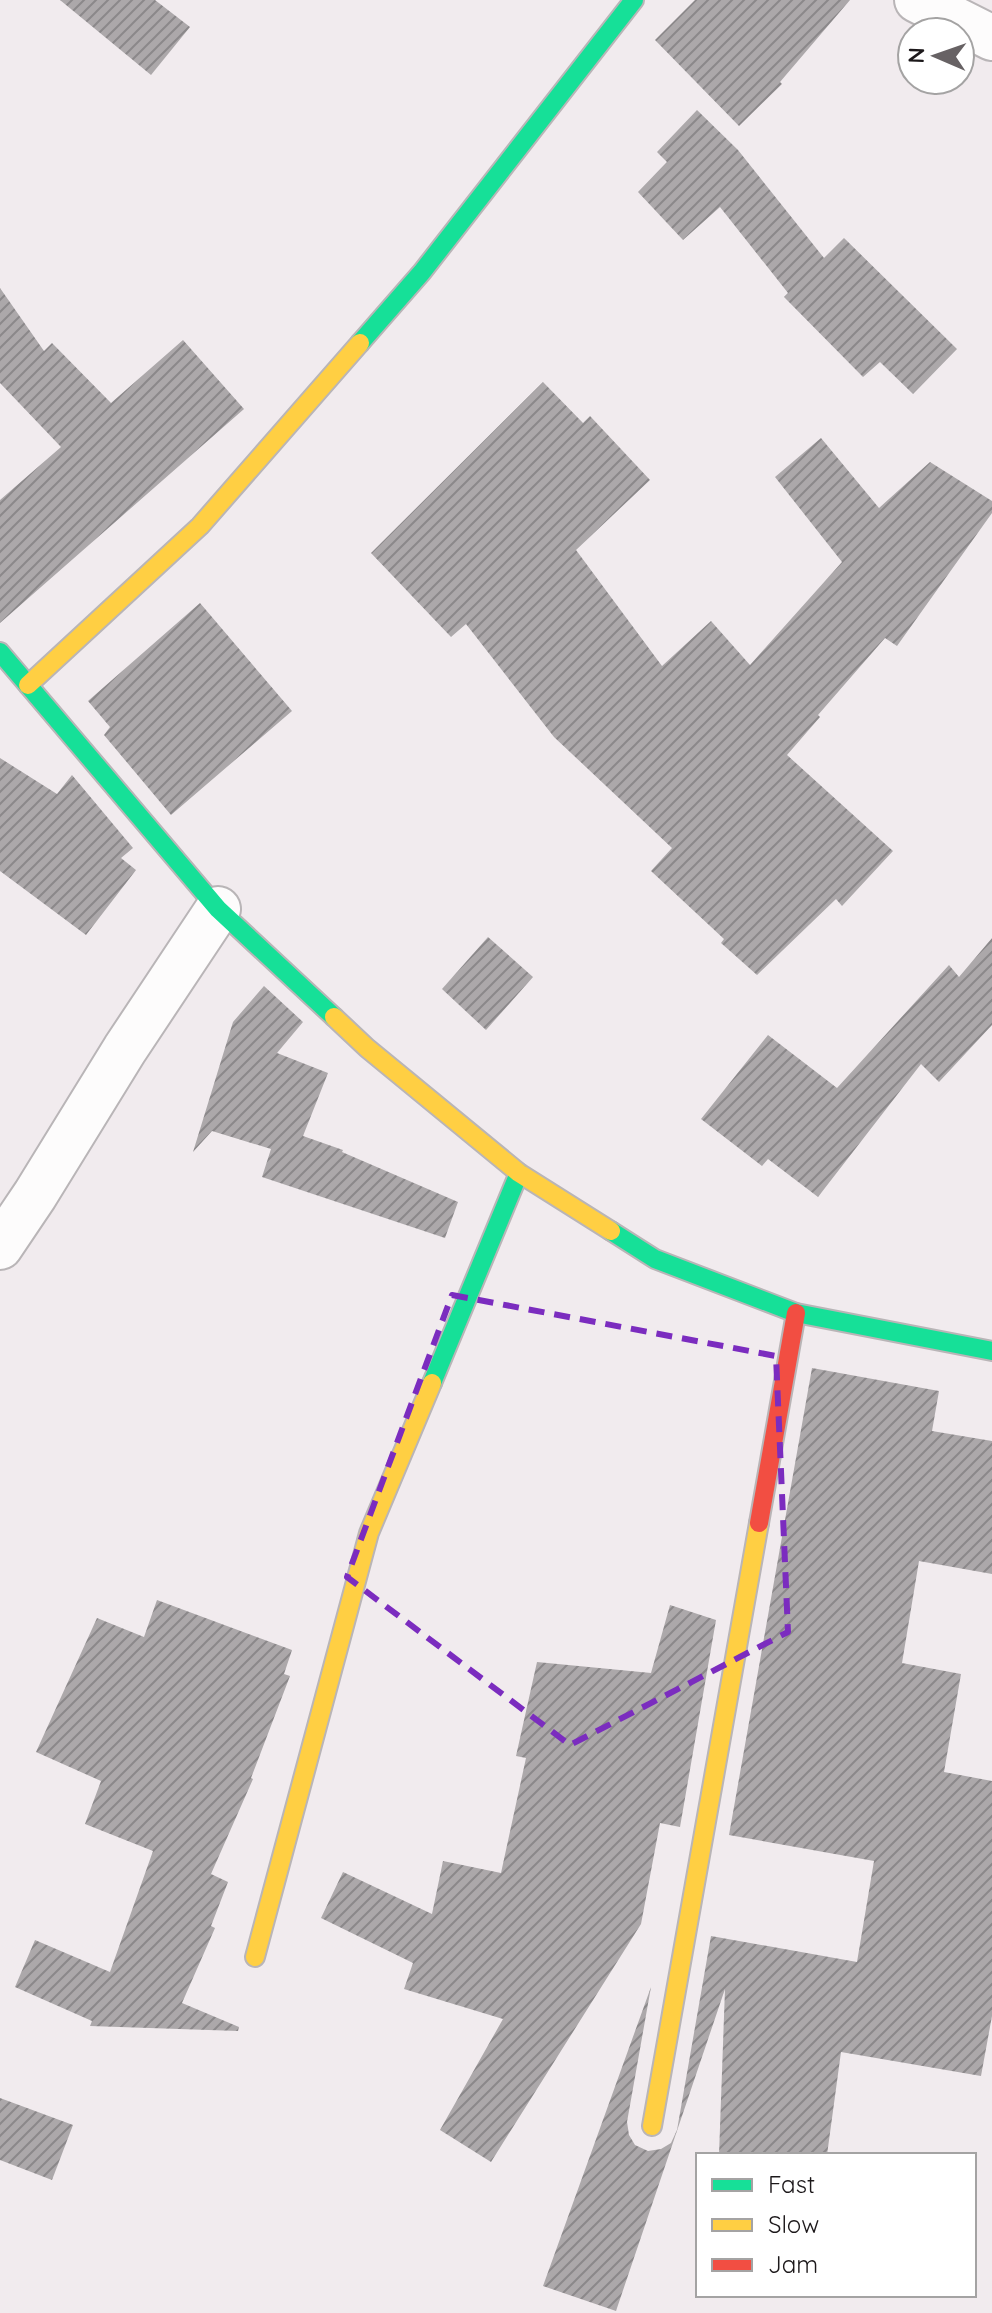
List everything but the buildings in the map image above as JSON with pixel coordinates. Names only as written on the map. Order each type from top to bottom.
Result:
[{"type":"street","points":[[28,685],[200,526],[422,272],[634,0]]},
{"type":"street","points":[[917,0],[992,38]]},
{"type":"street","points":[[0,652],[218,909],[367,1048],[519,1173],[655,1259],[796,1313],[992,1351]]},
{"type":"street","points":[[0,1280],[5,1240],[125,1049],[218,909]]},
{"type":"street","points":[[255,1957],[369,1533],[519,1173]]},
{"type":"street","points":[[652,2126],[796,1313]]},
{"type":"highlighted area","points":[[452,1295],[776,1356],[788,1632],[570,1745],[347,1577]]},
{"type":"traffic: fast","points":[[360,343],[422,272],[634,0]]},
{"type":"traffic: fast","points":[[0,652],[218,909],[334,1017]]},
{"type":"traffic: fast","points":[[432,1383],[519,1173]]},
{"type":"traffic: fast","points":[[611,1231],[655,1259],[796,1313],[992,1351]]},
{"type":"traffic: slow","points":[[28,685],[200,526],[360,343]]},
{"type":"traffic: slow","points":[[334,1017],[367,1048],[519,1173],[611,1231]]},
{"type":"traffic: slow","points":[[255,1957],[369,1533],[432,1383]]},
{"type":"traffic: slow","points":[[652,2126],[759,1523]]},
{"type":"traffic: jam","points":[[759,1523],[796,1313]]}]
